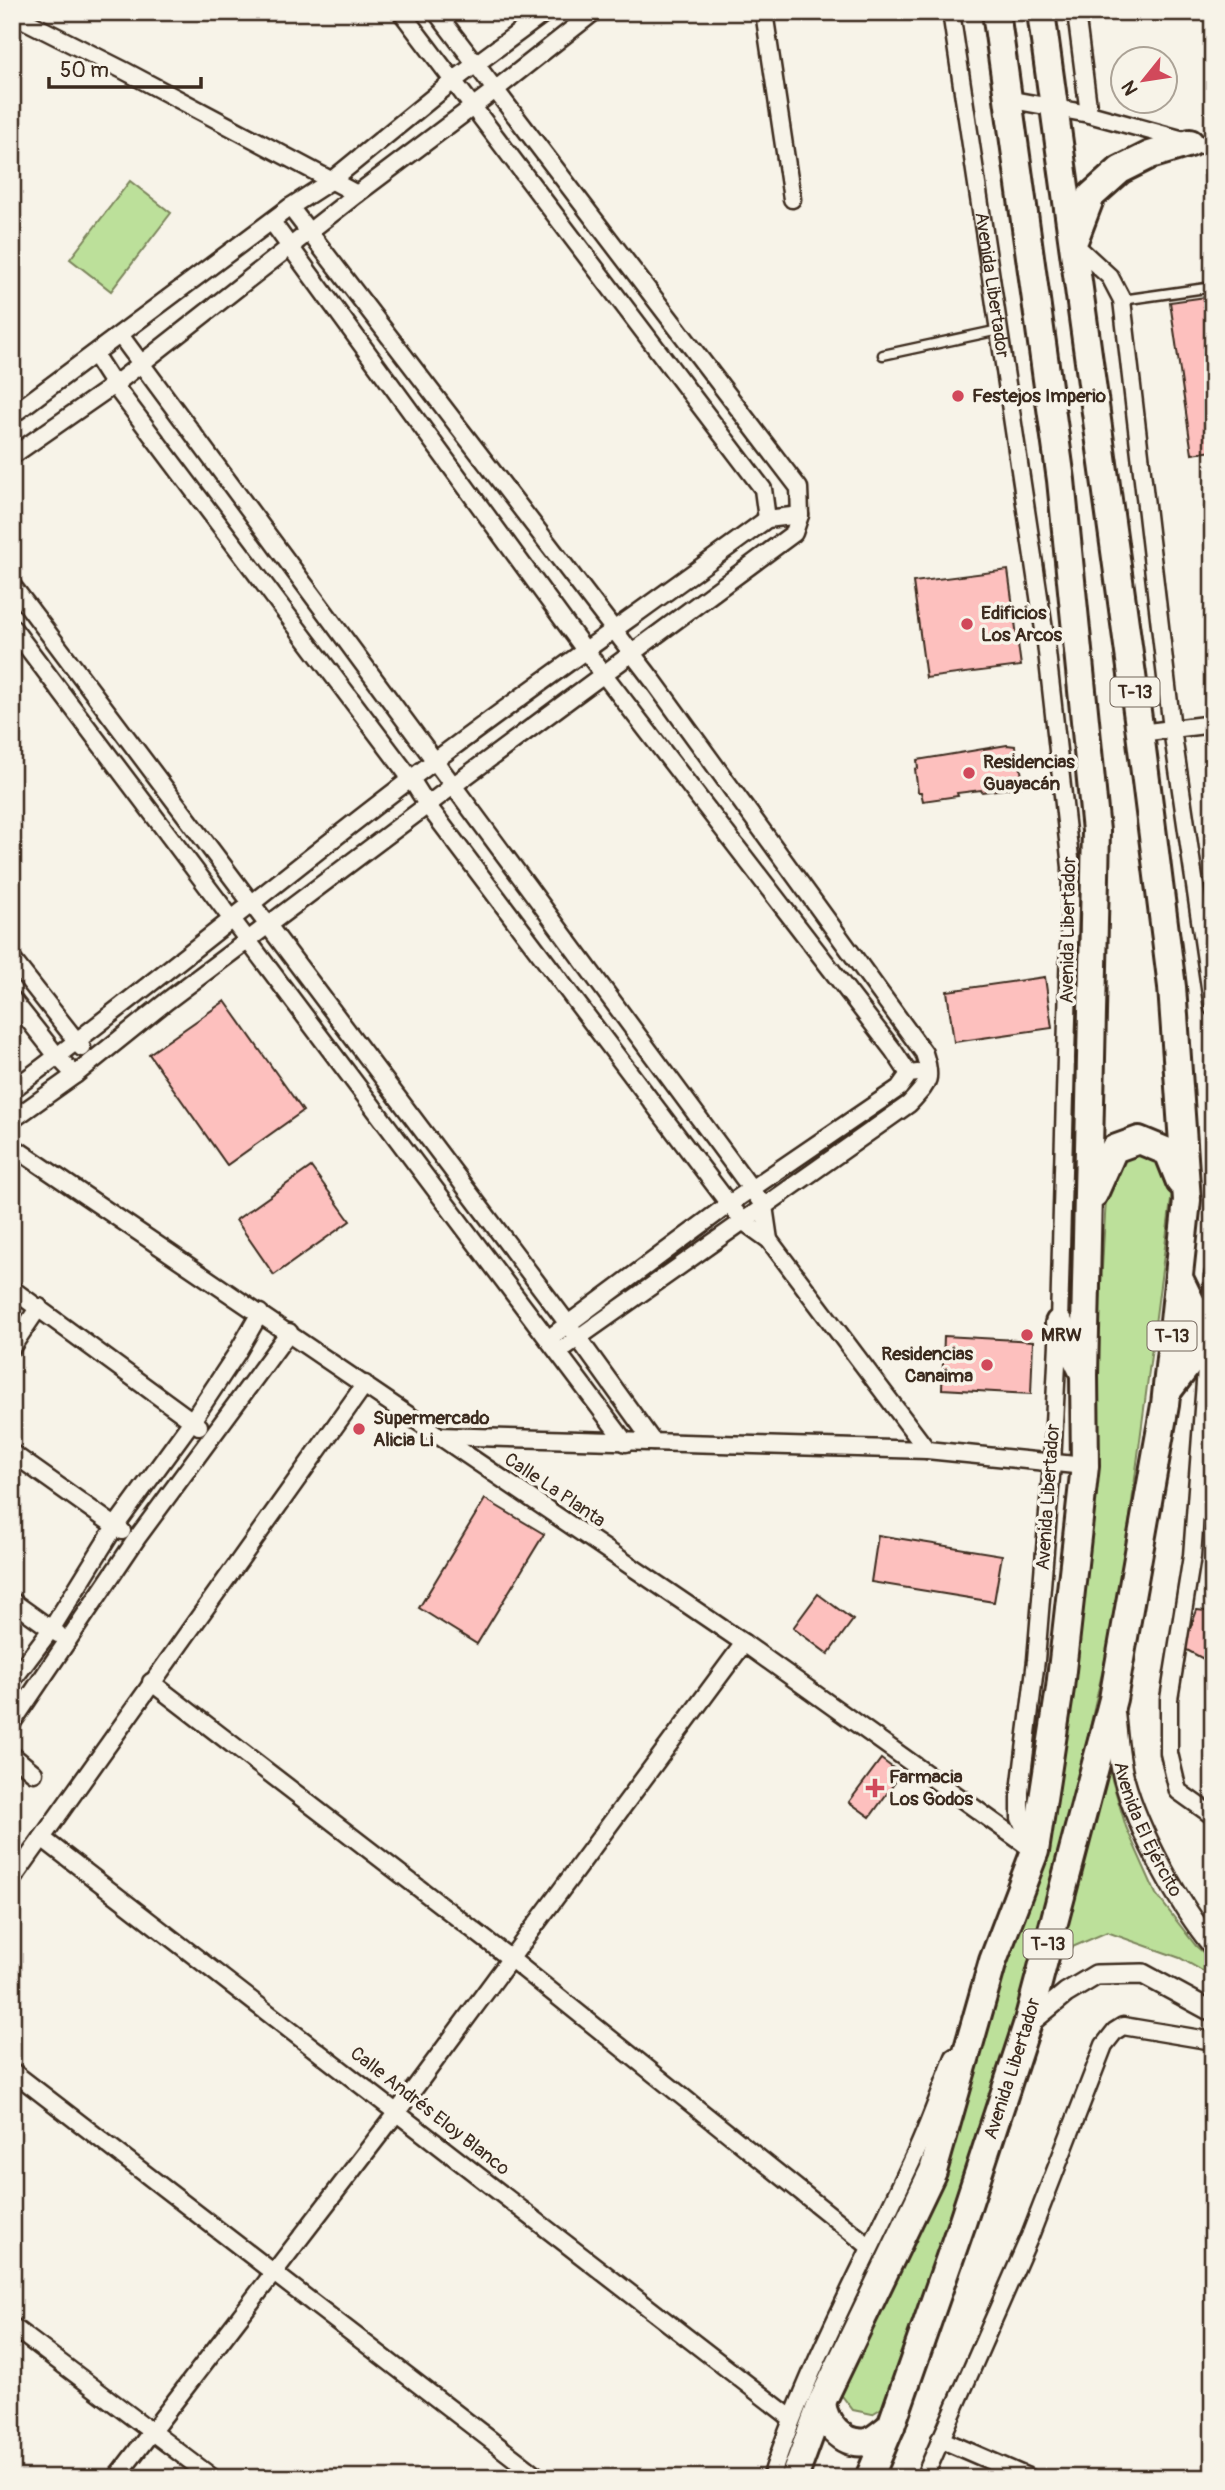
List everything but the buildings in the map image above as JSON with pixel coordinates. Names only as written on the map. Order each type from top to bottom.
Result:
[{"type":"highway","name":"Avenida Libertador","points":[[793,2478],[822,2402],[933,2171],[993,1961],[1035,1852],[1060,1688],[1085,1466],[1084,1375],[1096,831],[1060,480],[996,12]]},
{"type":"highway","name":"Avenida Libertador","points":[[869,2478],[891,2427],[1027,2025],[1113,1699],[1166,1394],[1187,1200],[1172,988],[1140,733],[1041,12]]},
{"type":"highway","points":[[1073,243],[1091,195],[1120,170],[1150,155],[1201,145]]},
{"type":"highway","name":"T-13","points":[[1089,1205],[1114,1150],[1139,1140],[1168,1152],[1187,1200]]},
{"type":"highway","name":"T-13","points":[[1179,1278],[1208,1338]]},
{"type":"highway","name":"T-13","points":[[1059,1323],[1084,1375]]},
{"type":"highway","points":[[1166,1394],[1208,1338]]},
{"type":"highway","points":[[822,2402],[824,2416],[835,2432],[852,2440],[869,2442],[891,2427]]},
{"type":"street","points":[[401,12],[763,489],[767,519]]},
{"type":"street","points":[[12,1120],[75,1075],[454,785],[794,533],[800,515],[799,488],[436,12]]},
{"type":"street","points":[[12,415],[290,208],[332,180],[453,81],[546,12]]},
{"type":"street","points":[[764,12],[792,199]]},
{"type":"street","name":"Avenida Libertador","points":[[951,12],[1046,643],[1071,867],[1059,1323],[1052,1464],[1036,1660],[1020,1791],[1020,1818],[1035,1852]]},
{"type":"street","points":[[1076,12],[1089,114]]},
{"type":"street","points":[[12,456],[114,385],[592,13]]},
{"type":"street","points":[[12,14],[357,194]]},
{"type":"street","points":[[1007,99],[1089,114],[1201,145]]},
{"type":"street","points":[[290,208],[633,654],[758,822],[924,1053],[931,1073],[927,1084],[909,1104],[744,1222],[553,1345]]},
{"type":"street","points":[[272,222],[585,650],[885,1039],[909,1074]]},
{"type":"street","points":[[1073,243],[1110,276],[1122,300],[1172,729],[1213,1008]]},
{"type":"street","points":[[120,335],[752,1189],[764,1206],[769,1240]]},
{"type":"street","points":[[94,354],[114,385],[411,779],[428,806],[729,1204],[744,1222],[769,1240],[927,1450]]},
{"type":"street","points":[[12,1090],[411,779],[585,650],[767,519],[800,515]]},
{"type":"street","points":[[12,585],[573,1331],[653,1442]]},
{"type":"street","points":[[12,627],[626,1443]]},
{"type":"street","points":[[1140,733],[1213,724]]},
{"type":"street","points":[[735,843],[758,822]]},
{"type":"street","points":[[12,959],[93,1061]]},
{"type":"street","points":[[12,999],[75,1075]]},
{"type":"street","points":[[909,1074],[931,1073]]},
{"type":"street","points":[[573,1331],[729,1204],[899,1088],[909,1074]]},
{"type":"street","name":"Calle La Planta","points":[[12,1146],[744,1643],[1035,1852]]},
{"type":"street","points":[[1213,1275],[1192,1556],[1169,1699],[1169,1753],[1178,1791],[1213,1816]]},
{"type":"street","points":[[12,1289],[211,1436]]},
{"type":"street","points":[[12,1347],[39,1307]]},
{"type":"street","points":[[12,1681],[52,1628],[114,1528],[192,1421],[260,1313]]},
{"type":"street","points":[[12,1723],[137,1538],[289,1332]]},
{"type":"street","points":[[12,1880],[365,1384]]},
{"type":"street","points":[[437,1436],[927,1450],[1085,1466]]},
{"type":"street","points":[[12,1453],[114,1528],[137,1538]]},
{"type":"street","points":[[12,1601],[52,1628],[67,1642]]},
{"type":"street","points":[[116,2478],[397,2112],[744,1643]]},
{"type":"street","points":[[151,1682],[511,1959],[870,2247]]},
{"type":"street","name":"Avenida El Ejército","points":[[1113,1699],[1124,1779],[1147,1837],[1190,1919],[1213,1947]]},
{"type":"street","points":[[12,1755],[34,1773]]},
{"type":"street","name":"Calle Andrés Eloy Blanco","points":[[42,1838],[791,2418]]},
{"type":"street","name":"Avenida Libertador","points":[[771,2478],[791,2418],[913,2159],[993,1961]]},
{"type":"street","points":[[1027,2025],[1066,1993],[1096,1975],[1143,1974],[1213,2012]]},
{"type":"street","points":[[924,2478],[1030,2236],[1104,2045],[1115,2031],[1123,2026],[1213,2040]]},
{"type":"street","points":[[12,2071],[540,2478]]},
{"type":"street","points":[[12,2326],[214,2478]]},
{"type":"street","points":[[940,2439],[1030,2478]]},
{"type":"lane","points":[[1122,300],[1213,287]]},
{"type":"lane","points":[[883,355],[999,330]]},
{"type":"green space","points":[[130,181],[171,213],[111,291],[70,259]]},
{"type":"green space","points":[[1132,1128],[1150,1129],[1170,1149],[1174,1177],[1121,1587],[1083,1759],[1020,2011],[895,2400],[872,2414],[853,2410],[836,2388],[937,2178],[1051,1804],[1082,1614],[1108,1164],[1114,1141]]},
{"type":"green space","points":[[1107,1763],[1126,1827],[1156,1894],[1196,1946],[1213,1961],[1213,1977],[1180,1958],[1107,1932],[1061,1952]]},
{"type":"place","name":"Festejos Imperio","points":[[958,396]]},
{"type":"place","name":"Edificios Los Arcos","points":[[967,624]]},
{"type":"place","name":"Residencias Guayacán","points":[[969,773]]},
{"type":"place","name":"MRW","points":[[1027,1335]]},
{"type":"place","name":"Residencias Canaima","points":[[987,1365]]},
{"type":"place","name":"Supermercado Alicia Li","points":[[359,1429]]},
{"type":"place","name":"Farmacia Los Godos","points":[[875,1788]]}]
